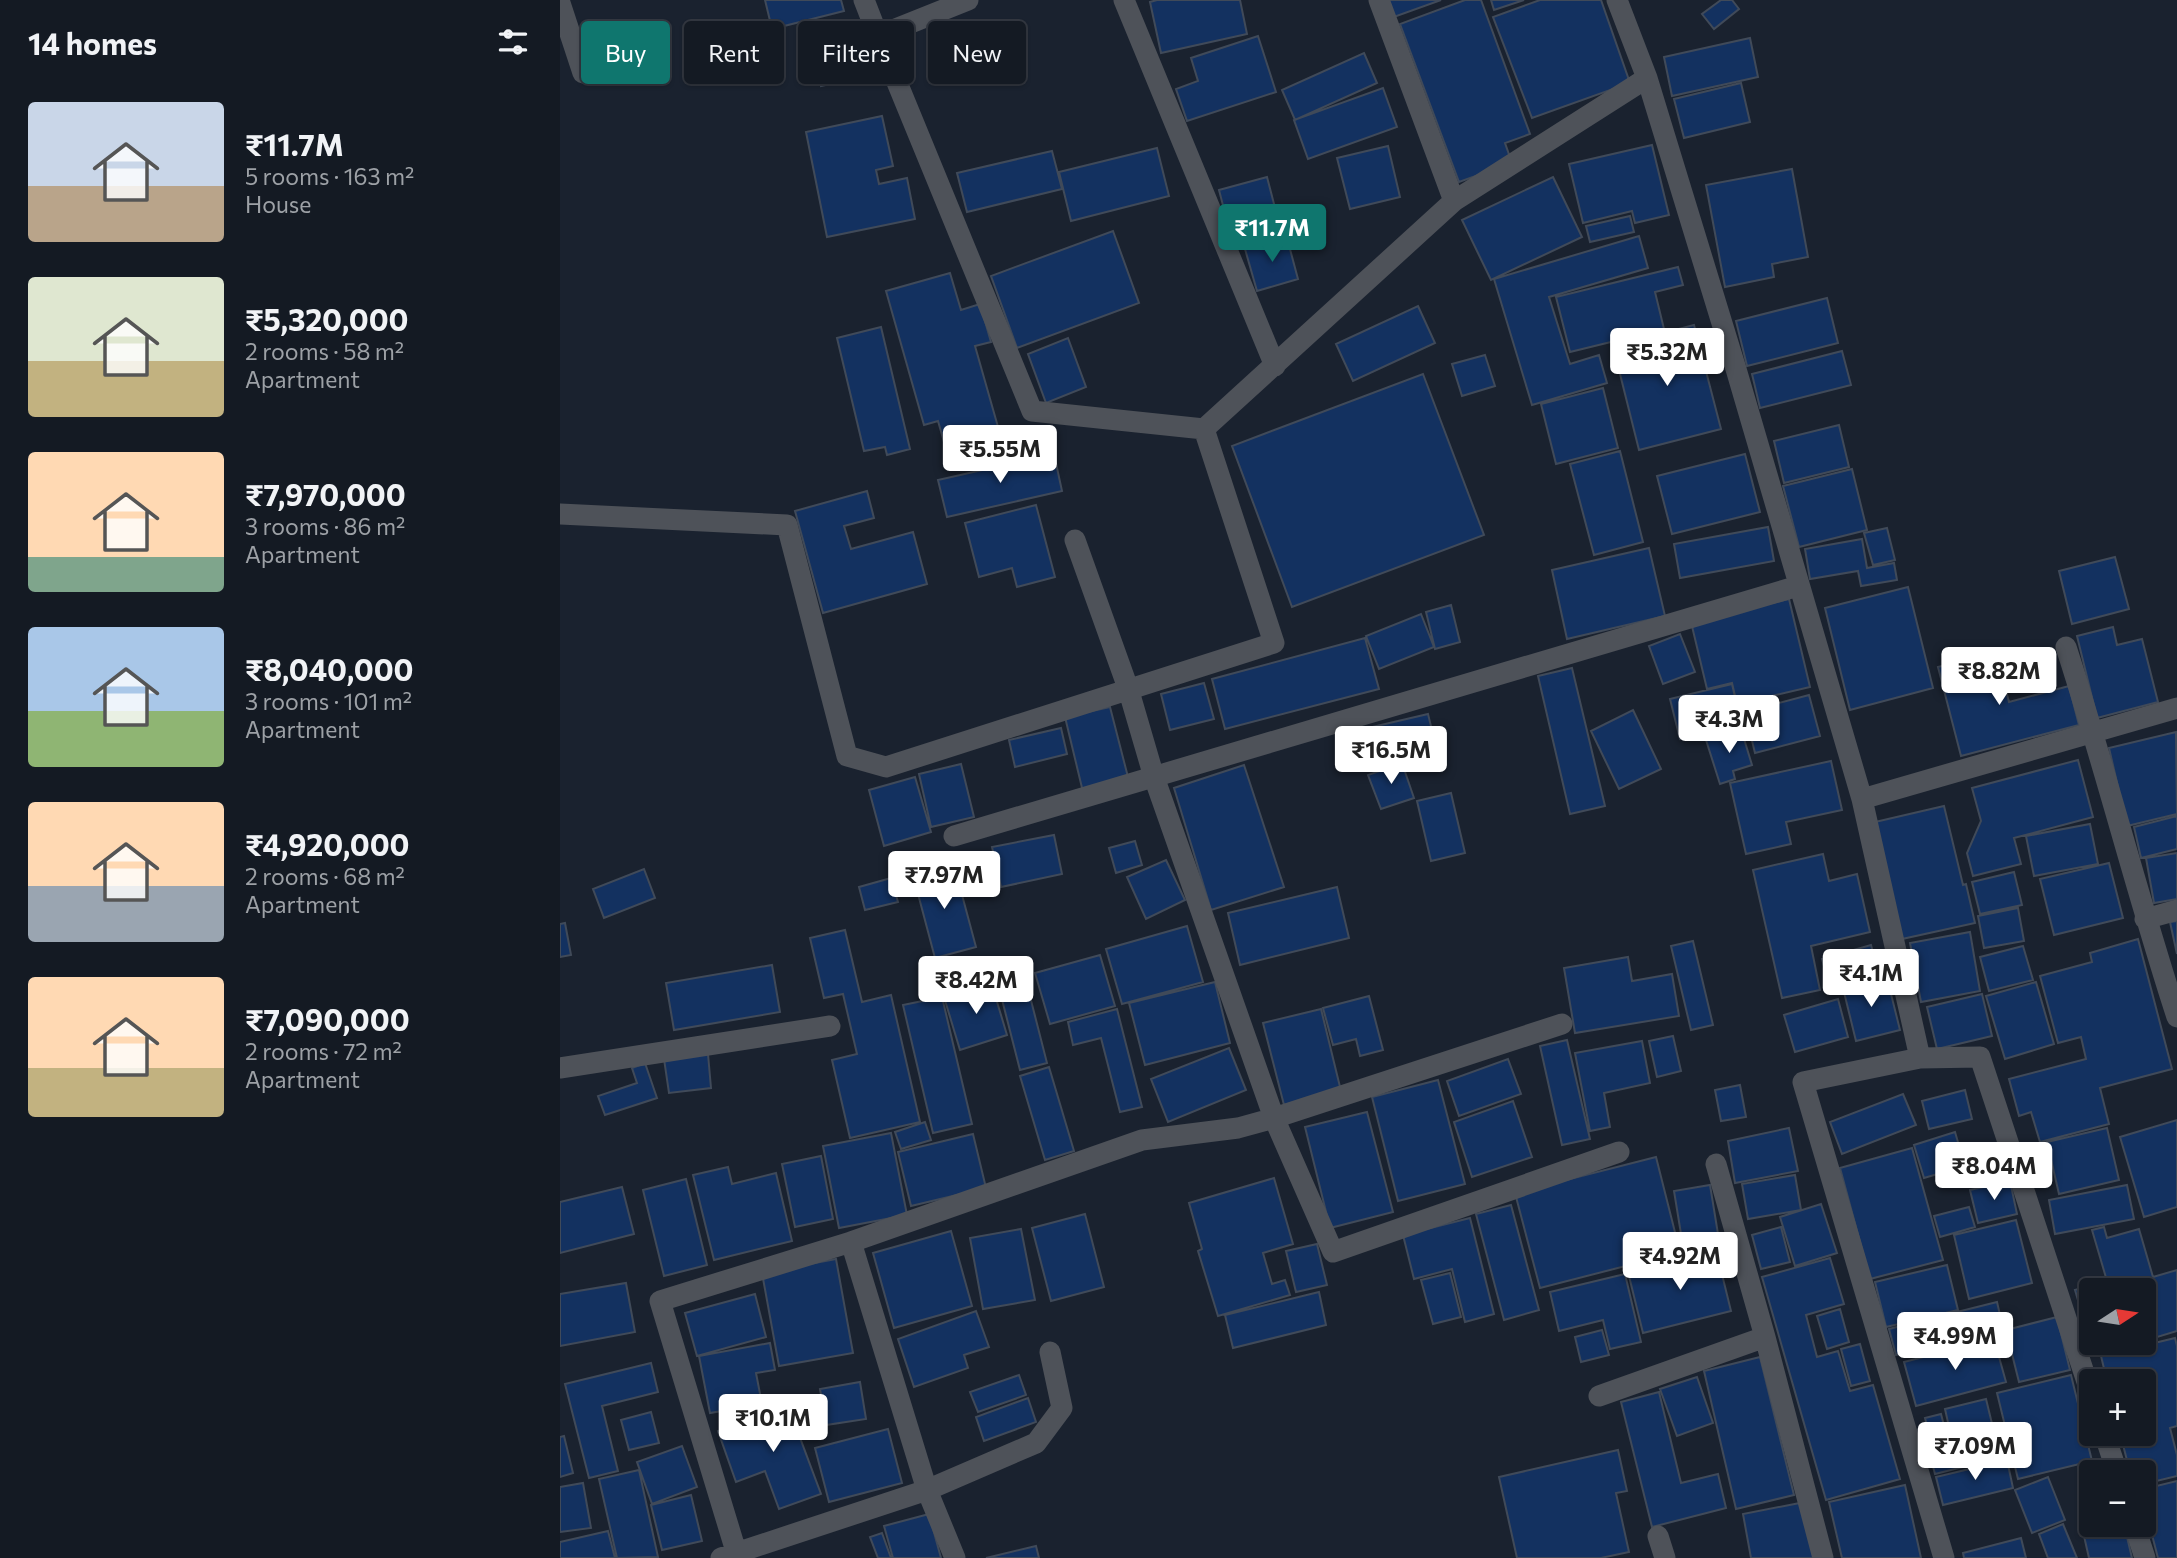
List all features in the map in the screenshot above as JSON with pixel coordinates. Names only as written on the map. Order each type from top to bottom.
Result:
[{"type":"street","points":[[864,0],[872,21]]},
{"type":"street","points":[[914,21],[968,0]]},
{"type":"street","points":[[1124,0],[1275,366]]},
{"type":"street","points":[[1379,0],[1454,201]]},
{"type":"street","points":[[1617,0],[1647,78],[1736,369],[1862,799],[1920,1058]]},
{"type":"street","points":[[560,3],[581,67]]},
{"type":"street","points":[[897,84],[1032,411],[1204,429],[1454,201],[1647,78]]},
{"type":"street","points":[[560,514],[787,525],[847,756],[886,767],[1273,642],[1204,429]]},
{"type":"street","points":[[1075,540],[1128,688],[1154,777],[1274,1118],[1333,1252],[1619,1152]]},
{"type":"street","points":[[954,836],[1798,586]]},
{"type":"street","points":[[2066,648],[2094,733],[2145,919],[2177,1017]]},
{"type":"street","points":[[1862,799],[2177,708]]},
{"type":"street","points":[[2145,919],[2177,910]]},
{"type":"street","points":[[1051,1352],[1062,1408],[1036,1443],[927,1490],[732,1556],[660,1301],[851,1242],[1142,1140],[1238,1128],[1562,1024]]},
{"type":"street","points":[[560,1068],[830,1026]]},
{"type":"street","points":[[1944,1558],[1803,1082],[1920,1058],[1980,1056],[2083,1369]]},
{"type":"street","points":[[1716,1164],[1823,1558]]},
{"type":"street","points":[[851,1242],[927,1490],[955,1558]]},
{"type":"street","points":[[1599,1396],[1765,1337]]},
{"type":"street","points":[[1658,1536],[1665,1558]]},
{"type":"street","points":[[2138,1537],[2145,1558]]},
{"type":"building","points":[[765,0],[841,0],[844,11],[784,26],[784,21],[770,21]]},
{"type":"building","points":[[1240,0],[1247,34],[1161,53],[1150,2]]},
{"type":"building","points":[[1384,0],[1441,0],[1391,18]]},
{"type":"building","points":[[1465,0],[1481,0],[1530,134],[1505,143],[1512,163],[1459,182],[1400,24]]},
{"type":"building","points":[[1491,0],[1524,0],[1494,10]]},
{"type":"building","points":[[1540,0],[1601,0],[1630,83],[1532,118],[1493,17]]},
{"type":"building","points":[[1721,0],[1732,0],[1739,9],[1714,29],[1702,14]]},
{"type":"building","points":[[1258,36],[1276,92],[1187,121],[1176,89],[1198,81],[1191,58]]},
{"type":"building","points":[[1750,38],[1758,77],[1672,96],[1664,57]]},
{"type":"building","points":[[1364,53],[1377,83],[1295,120],[1282,90]]},
{"type":"building","points":[[1741,83],[1750,122],[1684,138],[1674,99]]},
{"type":"building","points":[[1383,88],[1397,127],[1308,159],[1294,120]]},
{"type":"building","points":[[882,116],[893,166],[876,170],[879,184],[907,178],[915,219],[827,237],[806,132]]},
{"type":"building","points":[[1652,145],[1669,215],[1635,223],[1632,211],[1583,223],[1569,164]]},
{"type":"building","points":[[1388,146],[1400,197],[1350,209],[1337,158]]},
{"type":"building","points":[[1157,148],[1169,196],[1071,221],[1059,172]]},
{"type":"building","points":[[1052,151],[1062,189],[967,212],[957,173]]},
{"type":"building","points":[[1792,169],[1808,257],[1772,264],[1774,277],[1725,287],[1706,185]]},
{"type":"building","points":[[1267,177],[1281,231],[1233,244],[1219,190]]},
{"type":"building","points":[[1553,177],[1582,237],[1491,280],[1462,220]]},
{"type":"building","points":[[1630,216],[1634,232],[1590,242],[1586,226]]},
{"type":"building","points":[[1113,231],[1139,303],[1017,348],[991,276]]},
{"type":"building","points":[[1639,236],[1648,268],[1549,297],[1570,364],[1599,355],[1607,383],[1532,405],[1494,279]]},
{"type":"building","points":[[1287,238],[1298,279],[1257,291],[1245,249]]},
{"type":"building","points":[[1678,267],[1683,285],[1655,292],[1664,329],[1570,352],[1556,297]]},
{"type":"building","points":[[950,273],[961,310],[980,304],[991,342],[975,346],[1004,448],[950,463],[938,421],[924,425],[886,291]]},
{"type":"building","points":[[1827,298],[1838,343],[1747,366],[1736,321]]},
{"type":"building","points":[[1418,306],[1435,343],[1353,381],[1336,344]]},
{"type":"building","points":[[1694,325],[1721,429],[1639,450],[1613,346]]},
{"type":"building","points":[[881,327],[910,449],[887,455],[885,447],[864,451],[837,338]]},
{"type":"building","points":[[1068,338],[1086,387],[1046,403],[1028,354]]},
{"type":"building","points":[[1842,351],[1851,385],[1760,408],[1752,374]]},
{"type":"building","points":[[1485,355],[1495,386],[1462,396],[1452,364]]},
{"type":"building","points":[[1423,374],[1484,535],[1292,607],[1232,446]]},
{"type":"building","points":[[1603,388],[1618,448],[1556,464],[1541,404]]},
{"type":"building","points":[[1839,425],[1849,467],[1784,483],[1774,441]]},
{"type":"building","points":[[1620,451],[1643,542],[1594,555],[1570,464]]},
{"type":"building","points":[[1054,454],[1062,491],[947,517],[938,480]]},
{"type":"building","points":[[1745,454],[1760,512],[1672,534],[1657,476]]},
{"type":"building","points":[[1852,469],[1867,530],[1799,547],[1783,486]]},
{"type":"building","points":[[867,491],[874,518],[844,526],[851,549],[913,532],[927,584],[823,613],[795,511]]},
{"type":"building","points":[[1036,505],[1055,577],[1017,587],[1012,568],[979,577],[965,523]]},
{"type":"building","points":[[1768,527],[1774,561],[1680,578],[1674,544]]},
{"type":"building","points":[[1887,528],[1895,560],[1873,565],[1864,533]]},
{"type":"building","points":[[1862,539],[1867,568],[1894,563],[1897,580],[1861,586],[1858,571],[1810,579],[1805,549]]},
{"type":"building","points":[[1649,548],[1665,616],[1567,639],[1552,570]]},
{"type":"building","points":[[2115,557],[2129,609],[2072,624],[2059,571]]},
{"type":"building","points":[[1908,587],[1933,688],[1850,710],[1825,608]]},
{"type":"building","points":[[1789,599],[1810,687],[1737,704],[1732,683],[1707,689],[1691,622]]},
{"type":"building","points":[[1451,605],[1460,642],[1435,649],[1426,612]]},
{"type":"building","points":[[1421,614],[1434,647],[1379,669],[1366,636]]},
{"type":"building","points":[[2113,627],[2117,645],[2142,639],[2158,702],[2097,718],[2077,636]]},
{"type":"building","points":[[1680,634],[1695,672],[1663,684],[1649,646]]},
{"type":"building","points":[[1365,638],[1379,689],[1225,729],[1212,679]]},
{"type":"building","points":[[1996,652],[2009,702],[2069,686],[2079,725],[1961,756],[1938,667]]},
{"type":"building","points":[[1572,668],[1605,806],[1570,814],[1538,676]]},
{"type":"building","points":[[1204,683],[1214,719],[1170,730],[1161,694]]},
{"type":"building","points":[[1732,684],[1741,723],[1680,739],[1670,699]]},
{"type":"building","points":[[1809,695],[1820,736],[1755,753],[1745,712]]},
{"type":"building","points":[[1110,707],[1129,781],[1083,792],[1065,717]]},
{"type":"building","points":[[1633,710],[1661,769],[1619,789],[1591,731]]},
{"type":"building","points":[[1428,714],[1437,751],[1376,765],[1368,728]]},
{"type":"building","points":[[1061,728],[1067,754],[1015,767],[1009,740]]},
{"type":"building","points":[[1741,729],[1752,765],[1733,771],[1735,779],[1720,784],[1706,740]]},
{"type":"building","points":[[2176,732],[2177,814],[2127,826],[2109,748]]},
{"type":"building","points":[[2078,760],[2093,817],[2014,838],[2021,864],[1973,876],[1967,853],[1981,821],[1972,788]]},
{"type":"building","points":[[1831,761],[1842,810],[1786,822],[1791,844],[1746,854],[1730,783]]},
{"type":"building","points":[[1402,763],[1414,798],[1381,809],[1368,775]]},
{"type":"building","points":[[961,764],[974,817],[931,827],[919,774]]},
{"type":"building","points":[[1244,765],[1284,887],[1211,910],[1174,788]]},
{"type":"building","points":[[915,777],[931,832],[884,846],[869,790]]},
{"type":"building","points":[[1451,793],[1465,853],[1431,861],[1417,801]]},
{"type":"building","points":[[1944,806],[1975,923],[1902,939],[1875,822]]},
{"type":"building","points":[[2177,816],[2177,849],[2141,858],[2134,827]]},
{"type":"building","points":[[2090,824],[2098,864],[2034,876],[2026,836]]},
{"type":"building","points":[[1054,835],[1062,874],[1001,887],[992,847]]},
{"type":"building","points":[[1135,841],[1142,865],[1116,873],[1109,848]]},
{"type":"building","points":[[2177,853],[2177,899],[2154,903],[2146,858]]},
{"type":"building","points":[[1823,854],[1829,881],[1857,874],[1870,932],[1811,946],[1820,990],[1782,998],[1753,870]]},
{"type":"building","points":[[1166,860],[1185,900],[1146,919],[1127,877]]},
{"type":"building","points":[[2109,863],[2123,918],[2054,935],[2040,879]]},
{"type":"building","points":[[954,865],[976,947],[935,958],[913,875]]},
{"type":"building","points":[[644,869],[655,898],[604,918],[593,889]]},
{"type":"building","points":[[2014,872],[2022,905],[1980,914],[1972,882]]},
{"type":"building","points":[[891,878],[898,902],[865,910],[859,887]]},
{"type":"building","points":[[1337,887],[1349,938],[1240,965],[1228,913]]},
{"type":"building","points":[[2018,908],[2024,941],[1984,948],[1978,916]]},
{"type":"building","points":[[2177,921],[2177,954],[2170,922]]},
{"type":"building","points":[[565,923],[571,955],[560,957],[560,924]]},
{"type":"building","points":[[1187,926],[1203,982],[1122,1004],[1106,949]]},
{"type":"building","points":[[845,930],[862,1002],[891,995],[920,1122],[850,1138],[832,1060],[857,1054],[843,994],[824,998],[810,938]]},
{"type":"building","points":[[1970,932],[1980,991],[1921,1002],[1910,943]]},
{"type":"building","points":[[2138,939],[2172,1069],[2100,1088],[2109,1124],[2040,1142],[2031,1112],[2019,1116],[2009,1079],[2086,1059],[2081,1037],[2058,1043],[2040,976],[2092,962],[2090,953]]},
{"type":"building","points":[[1693,941],[1713,1025],[1691,1030],[1671,946]]},
{"type":"building","points":[[1871,945],[1878,971],[1829,985],[1822,959]]},
{"type":"building","points":[[2023,946],[2033,980],[1989,991],[1980,957]]},
{"type":"building","points":[[1100,955],[1115,1006],[1050,1024],[1035,973]]},
{"type":"building","points":[[1628,957],[1632,981],[1672,974],[1679,1016],[1575,1033],[1564,968]]},
{"type":"building","points":[[772,965],[780,1012],[674,1030],[666,983]]},
{"type":"building","points":[[1023,969],[1047,1063],[1020,1070],[996,976]]},
{"type":"building","points":[[1887,978],[1900,1030],[1856,1041],[1843,988]]},
{"type":"building","points":[[991,982],[1007,1035],[960,1050],[944,997]]},
{"type":"building","points":[[1215,982],[1230,1043],[1145,1065],[1129,1003]]},
{"type":"building","points":[[2036,982],[2054,1044],[2005,1059],[1986,996]]},
{"type":"building","points":[[1982,994],[1992,1036],[1937,1049],[1927,1007]]},
{"type":"building","points":[[1369,996],[1383,1050],[1360,1056],[1356,1039],[1333,1045],[1323,1008]]},
{"type":"building","points":[[942,997],[972,1124],[933,1133],[903,1005]]},
{"type":"building","points":[[1838,999],[1848,1037],[1795,1052],[1784,1015]]},
{"type":"building","points":[[1117,1009],[1142,1107],[1120,1112],[1101,1038],[1073,1045],[1068,1022]]},
{"type":"building","points":[[1321,1009],[1341,1091],[1284,1105],[1263,1023]]},
{"type":"building","points":[[1673,1036],[1681,1071],[1657,1077],[1649,1041]]},
{"type":"building","points":[[1567,1040],[1590,1139],[1562,1145],[1540,1046]]},
{"type":"building","points":[[1642,1041],[1650,1083],[1604,1093],[1610,1127],[1590,1131],[1575,1053]]},
{"type":"building","points":[[1229,1048],[1246,1090],[1168,1122],[1151,1079]]},
{"type":"building","points":[[708,1054],[711,1088],[669,1093],[664,1059]]},
{"type":"building","points":[[1508,1059],[1521,1094],[1459,1116],[1447,1081]]},
{"type":"building","points":[[645,1063],[657,1098],[605,1115],[598,1096],[637,1083],[632,1068]]},
{"type":"building","points":[[1049,1067],[1074,1151],[1045,1160],[1020,1076]]},
{"type":"building","points":[[1438,1080],[1465,1184],[1398,1201],[1372,1097]]},
{"type":"building","points":[[1740,1085],[1746,1117],[1721,1121],[1715,1090]]},
{"type":"building","points":[[1965,1090],[1972,1119],[1929,1129],[1922,1101]]},
{"type":"building","points":[[1903,1094],[1916,1125],[1842,1154],[1830,1122]]},
{"type":"building","points":[[1513,1101],[1532,1157],[1472,1177],[1454,1122]]},
{"type":"building","points":[[1367,1112],[1393,1212],[1330,1228],[1305,1127]]},
{"type":"building","points":[[2177,1120],[2177,1207],[2144,1217],[2120,1137]]},
{"type":"building","points":[[925,1122],[931,1140],[901,1149],[895,1132]]},
{"type":"building","points":[[1789,1128],[1798,1171],[1735,1183],[1728,1141]]},
{"type":"building","points":[[2107,1128],[2119,1180],[2059,1194],[2047,1142]]},
{"type":"building","points":[[1955,1132],[1965,1166],[1924,1178],[1914,1145]]},
{"type":"building","points":[[891,1133],[907,1215],[839,1228],[823,1146]]},
{"type":"building","points":[[973,1134],[986,1188],[911,1206],[898,1152]]},
{"type":"building","points":[[1912,1148],[1943,1260],[1870,1279],[1840,1168]]},
{"type":"building","points":[[821,1156],[833,1219],[795,1227],[782,1164]]},
{"type":"building","points":[[1656,1157],[1680,1252],[1540,1288],[1515,1193]]},
{"type":"building","points":[[728,1167],[732,1184],[776,1173],[792,1241],[714,1260],[693,1175]]},
{"type":"building","points":[[1795,1175],[1801,1210],[1748,1219],[1742,1184]]},
{"type":"building","points":[[1274,1178],[1293,1244],[1263,1253],[1272,1284],[1285,1280],[1290,1295],[1218,1316],[1198,1251],[1202,1249],[1189,1203]]},
{"type":"building","points":[[686,1179],[707,1265],[664,1276],[643,1190]]},
{"type":"building","points":[[2010,1181],[2017,1214],[1978,1223],[1970,1190]]},
{"type":"building","points":[[1710,1185],[1718,1234],[1682,1240],[1674,1191]]},
{"type":"building","points":[[2127,1185],[2134,1219],[2055,1234],[2049,1200]]},
{"type":"building","points":[[622,1187],[634,1234],[560,1253],[560,1202]]},
{"type":"building","points":[[1821,1204],[1837,1253],[1795,1266],[1780,1217]]},
{"type":"building","points":[[1511,1205],[1539,1310],[1504,1320],[1476,1214]]},
{"type":"building","points":[[1969,1207],[1975,1227],[1940,1237],[1934,1216]]},
{"type":"building","points":[[1085,1214],[1104,1287],[1051,1301],[1032,1228]]},
{"type":"building","points":[[1470,1218],[1494,1314],[1465,1322],[1452,1269],[1414,1279],[1403,1235]]},
{"type":"building","points":[[2016,1220],[2032,1283],[1969,1299],[1954,1235]]},
{"type":"building","points":[[1781,1227],[1790,1262],[1761,1269],[1752,1235]]},
{"type":"building","points":[[2104,1227],[2107,1238],[2139,1229],[2153,1277],[2177,1270],[2177,1331],[2156,1337],[2156,1278],[2106,1278],[2092,1230]]},
{"type":"building","points":[[1021,1229],[1035,1300],[983,1309],[970,1238]]},
{"type":"building","points":[[951,1231],[972,1306],[894,1328],[873,1253]]},
{"type":"building","points":[[1317,1244],[1327,1285],[1296,1292],[1286,1251]]},
{"type":"building","points":[[1716,1250],[1731,1311],[1643,1333],[1628,1272]]},
{"type":"building","points":[[1830,1258],[1844,1304],[1806,1315],[1817,1357],[1838,1351],[1850,1391],[1873,1385],[1900,1479],[1826,1500],[1762,1277]]},
{"type":"building","points":[[836,1259],[853,1353],[779,1366],[762,1273]]},
{"type":"building","points":[[1947,1265],[1958,1310],[1886,1327],[1875,1282]]},
{"type":"building","points":[[1450,1273],[1461,1317],[1433,1324],[1421,1280]]},
{"type":"building","points":[[1625,1274],[1641,1342],[1610,1349],[1603,1320],[1559,1331],[1550,1292]]},
{"type":"building","points":[[626,1283],[635,1332],[560,1346],[560,1294]]},
{"type":"building","points":[[1319,1292],[1326,1325],[1233,1348],[1225,1315]]},
{"type":"building","points":[[755,1294],[766,1337],[697,1356],[685,1313]]},
{"type":"building","points":[[1997,1302],[2003,1328],[1896,1355],[1889,1329]]},
{"type":"building","points":[[1840,1309],[1849,1342],[1827,1349],[1817,1316]]},
{"type":"building","points":[[976,1311],[989,1347],[964,1355],[968,1368],[914,1387],[898,1339]]},
{"type":"building","points":[[2057,1317],[2070,1370],[2019,1382],[2006,1330]]},
{"type":"building","points":[[1602,1330],[1609,1355],[1581,1362],[1575,1337]]},
{"type":"building","points":[[2175,1338],[2177,1346],[2177,1426],[2170,1428],[2177,1455],[2177,1476],[2156,1481],[2156,1460],[2127,1460],[2123,1446],[2156,1446],[2156,1369],[2104,1369],[2101,1356],[2156,1355],[2156,1343]]},
{"type":"building","points":[[1994,1339],[2006,1382],[1916,1406],[1904,1362]]},
{"type":"building","points":[[770,1343],[775,1370],[756,1373],[762,1404],[710,1413],[699,1356]]},
{"type":"building","points":[[1860,1344],[1870,1381],[1851,1386],[1841,1349]]},
{"type":"building","points":[[1760,1357],[1794,1495],[1736,1509],[1704,1371]]},
{"type":"building","points":[[651,1363],[658,1392],[602,1406],[618,1471],[589,1478],[565,1384]]},
{"type":"building","points":[[1019,1375],[1026,1395],[978,1412],[970,1392]]},
{"type":"building","points":[[2071,1375],[2079,1408],[2079,1446],[2088,1446],[2092,1460],[2079,1460],[2079,1464],[2018,1479],[1997,1393]]},
{"type":"building","points":[[1697,1377],[1713,1423],[1677,1436],[1660,1389]]},
{"type":"building","points":[[860,1382],[866,1419],[826,1425],[820,1389]]},
{"type":"building","points":[[1659,1392],[1681,1483],[1718,1474],[1726,1508],[1652,1527],[1621,1402]]},
{"type":"building","points":[[1028,1398],[1036,1422],[984,1441],[976,1417]]},
{"type":"building","points":[[1986,1399],[1995,1436],[2000,1435],[2006,1456],[1935,1474],[1930,1455],[1954,1449],[1945,1409]]},
{"type":"building","points":[[797,1402],[808,1432],[799,1435],[821,1494],[779,1509],[765,1471],[736,1482],[718,1431]]},
{"type":"building","points":[[651,1412],[659,1443],[629,1450],[621,1420]]},
{"type":"building","points":[[1941,1414],[1949,1445],[1933,1449],[1925,1418]]},
{"type":"building","points":[[888,1429],[902,1483],[829,1502],[815,1448]]},
{"type":"building","points":[[564,1436],[573,1473],[560,1477],[560,1437]]},
{"type":"building","points":[[682,1446],[697,1487],[652,1504],[637,1462]]},
{"type":"building","points":[[1618,1450],[1627,1491],[1616,1493],[1629,1552],[1601,1558],[1517,1558],[1499,1477]]},
{"type":"building","points":[[2007,1460],[2013,1488],[1943,1505],[1936,1477]]},
{"type":"building","points":[[639,1470],[658,1557],[617,1558],[599,1479]]},
{"type":"building","points":[[2048,1477],[2065,1520],[2032,1533],[2015,1490]]},
{"type":"building","points":[[2177,1481],[2177,1558],[2158,1558],[2153,1537],[2156,1537],[2156,1486]]},
{"type":"building","points":[[583,1483],[591,1528],[560,1532],[560,1487]]},
{"type":"building","points":[[1905,1485],[1921,1558],[1842,1558],[1829,1502]]},
{"type":"building","points":[[691,1495],[702,1541],[662,1550],[651,1505]]},
{"type":"building","points":[[1805,1502],[1815,1558],[1751,1558],[1743,1514]]},
{"type":"building","points":[[929,1514],[941,1558],[893,1558],[884,1526]]},
{"type":"building","points":[[2063,1524],[2077,1558],[2048,1558],[2039,1534]]},
{"type":"building","points":[[608,1531],[615,1558],[560,1558],[560,1542]]},
{"type":"building","points":[[882,1533],[891,1558],[878,1558],[870,1537]]},
{"type":"building","points":[[2084,1537],[2127,1537],[2132,1558],[2089,1558]]},
{"type":"building","points":[[2021,1538],[2026,1558],[1964,1558],[1963,1553]]},
{"type":"building","points":[[1036,1546],[1039,1558],[986,1558]]}]
